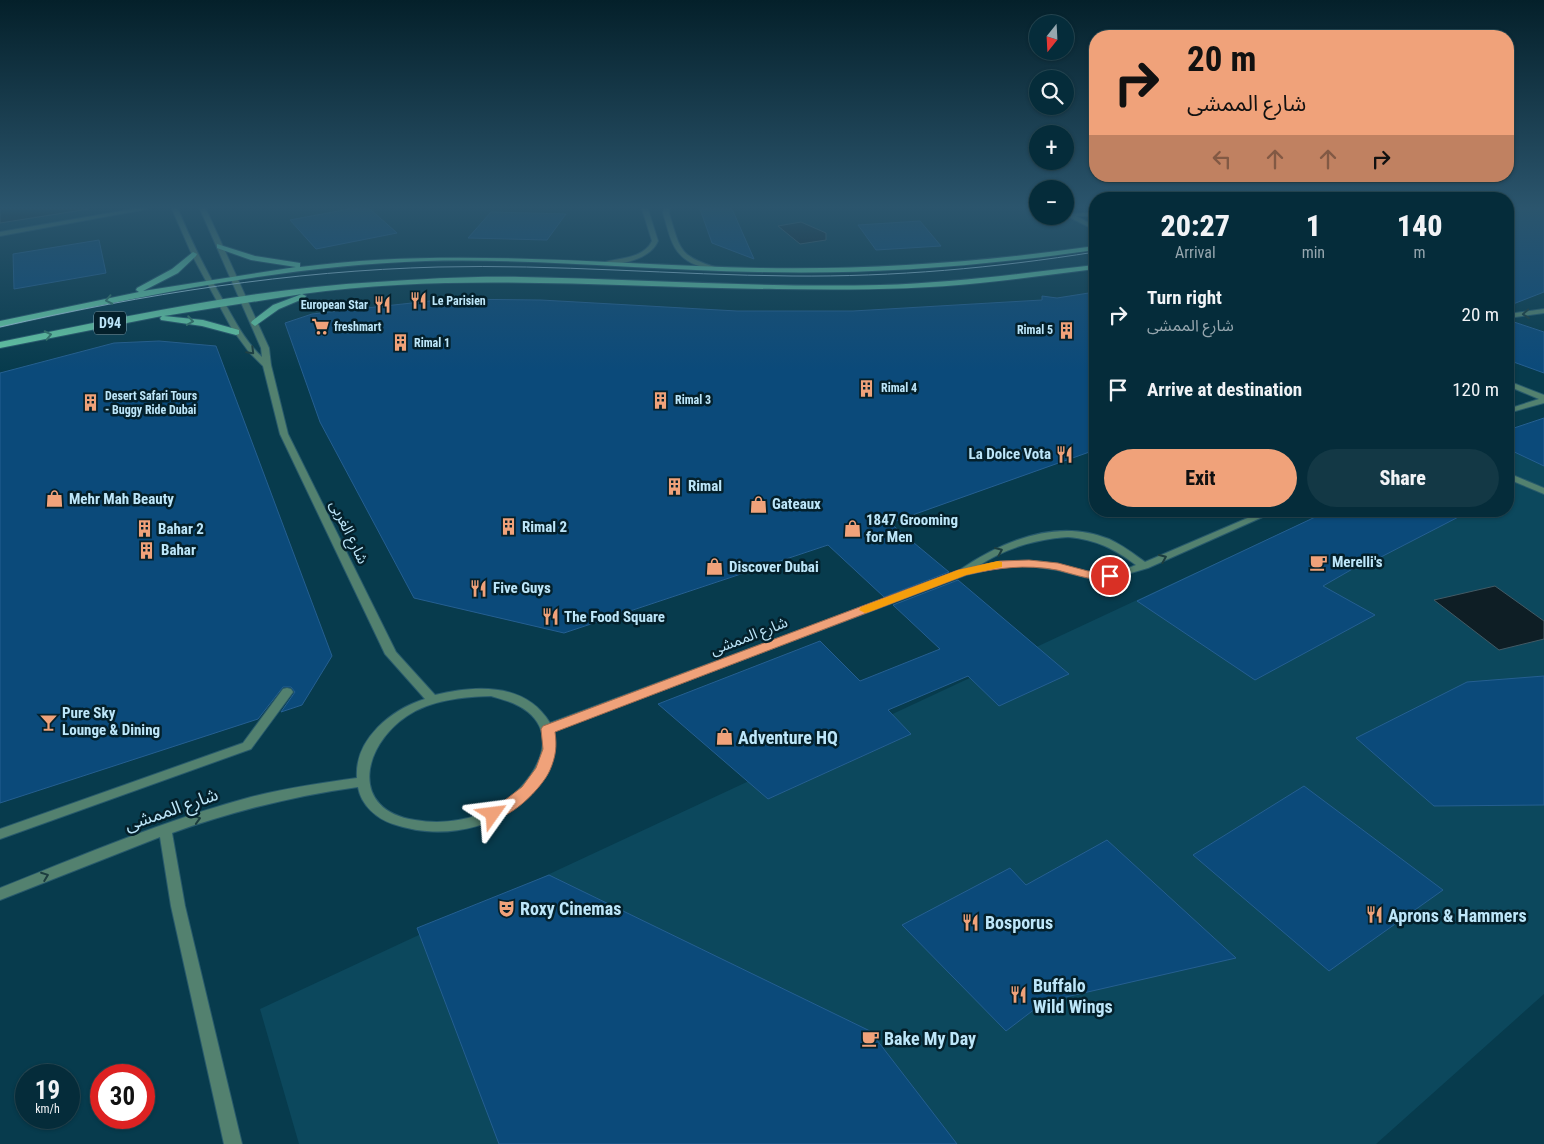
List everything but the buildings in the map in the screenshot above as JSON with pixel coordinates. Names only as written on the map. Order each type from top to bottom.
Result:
[{"type":"main road","points":[[126,297],[162,279],[185,262]]},
{"type":"main road","points":[[279,262],[317,267]]},
{"type":"main road","name":"D94","points":[[0,324],[126,297],[209,283],[317,267],[379,262]]},
{"type":"main road","name":"D94","points":[[593,262],[802,271],[893,269],[986,262]]},
{"type":"main road","name":"D94","points":[[0,345],[245,299],[324,288],[414,282],[509,280],[775,287],[881,287],[978,281],[1089,268]]},
{"type":"main road","points":[[1072,270],[1072,280]]},
{"type":"main road","points":[[255,323],[276,307],[324,288]]},
{"type":"main road","points":[[42,304],[49,313]]},
{"type":"main road","points":[[144,317],[185,320],[236,332]]},
{"type":"street","points":[[198,262],[236,332],[249,351],[267,365]]},
{"type":"street","name":"شارع الغربى","points":[[227,262],[265,348],[267,365],[284,434],[391,654],[432,700]]},
{"type":"street","points":[[695,262],[713,268]]},
{"type":"street","points":[[1514,315],[1544,311]]},
{"type":"street","points":[[1514,386],[1544,399]]},
{"type":"street","points":[[1514,409],[1544,399]]},
{"type":"street","points":[[1514,478],[1544,491]]},
{"type":"street","name":"شارع الممشى","points":[[548,729],[962,573],[1000,564],[1029,563],[1058,567],[1088,575],[1110,576],[1144,566],[1258,517]]},
{"type":"street","name":"شارع الممشى","points":[[962,573],[986,556],[1011,545],[1062,533],[1084,535],[1106,542],[1144,566]]},
{"type":"street","points":[[0,834],[247,746],[287,692]]},
{"type":"street","points":[[490,692],[516,699],[536,712],[548,729],[550,749],[543,770],[527,791],[513,802],[480,820],[451,827],[423,828],[397,822],[377,811],[366,797],[361,782],[364,757],[379,734],[402,714],[432,700],[461,693],[490,692]]},
{"type":"street","name":"شارع الممشى","points":[[0,894],[165,829],[249,803],[306,790],[361,782]]},
{"type":"street","points":[[165,829],[178,906],[233,1144]]},
{"type":"shaded area","points":[[1544,418],[1544,994],[1376,1144],[299,1144],[260,1009],[1315,517],[1514,517],[1514,428]]},
{"type":"shaded area","points":[[1495,586],[1544,621],[1544,639],[1499,650],[1434,600]]},
{"type":"tram line","points":[[0,327],[108,304],[218,286],[327,273],[383,269],[482,266],[830,276],[906,273],[1024,262]]},
{"type":"slow traffic","points":[[865,610],[962,573],[998,565]]},
{"type":"place","name":"Le Parisien","points":[[418,301]]},
{"type":"place","name":"European Star","points":[[382,305]]},
{"type":"place","name":"freshmart","points":[[320,327]]},
{"type":"place","name":"Rimal 5","points":[[1067,330]]},
{"type":"place","name":"Rimal 1","points":[[400,343]]},
{"type":"place","name":"Rimal 4","points":[[867,388]]},
{"type":"place","name":"Rimal 3","points":[[661,400]]},
{"type":"place","name":"Desert Safari Tours - Buggy Ride Dubai","points":[[91,403]]},
{"type":"place","name":"La Dolce Vota","points":[[1065,454]]},
{"type":"place","name":"Rimal","points":[[674,486]]},
{"type":"place","name":"Mehr Mah Beauty","points":[[55,499]]},
{"type":"place","name":"Gateaux","points":[[758,504]]},
{"type":"place","name":"Rimal 2","points":[[508,527]]},
{"type":"place","name":"Bahar 2","points":[[144,529]]},
{"type":"place","name":"1847 Grooming for Men","points":[[852,529]]},
{"type":"place","name":"Bahar","points":[[147,550]]},
{"type":"place","name":"Merelli's","points":[[1318,562]]},
{"type":"place","name":"Discover Dubai","points":[[715,567]]},
{"type":"place","name":"Five Guys","points":[[479,588]]},
{"type":"place","name":"The Food Square","points":[[550,617]]},
{"type":"place","name":"Pure Sky Lounge & Dining","points":[[48,722]]},
{"type":"place","name":"Adventure HQ","points":[[724,737]]},
{"type":"place","name":"Roxy Cinemas","points":[[506,908]]},
{"type":"place","name":"Aprons & Hammers","points":[[1374,915]]},
{"type":"place","name":"Bosporus","points":[[971,922]]},
{"type":"place","name":"Buffalo Wild Wings","points":[[1019,995]]},
{"type":"place","name":"Bake My Day","points":[[870,1038]]},
{"type":"route","points":[[493,814],[506,808],[527,791],[543,770],[550,749],[548,729],[962,573],[1000,564],[1029,563],[1058,567],[1088,575],[1110,576]]}]
